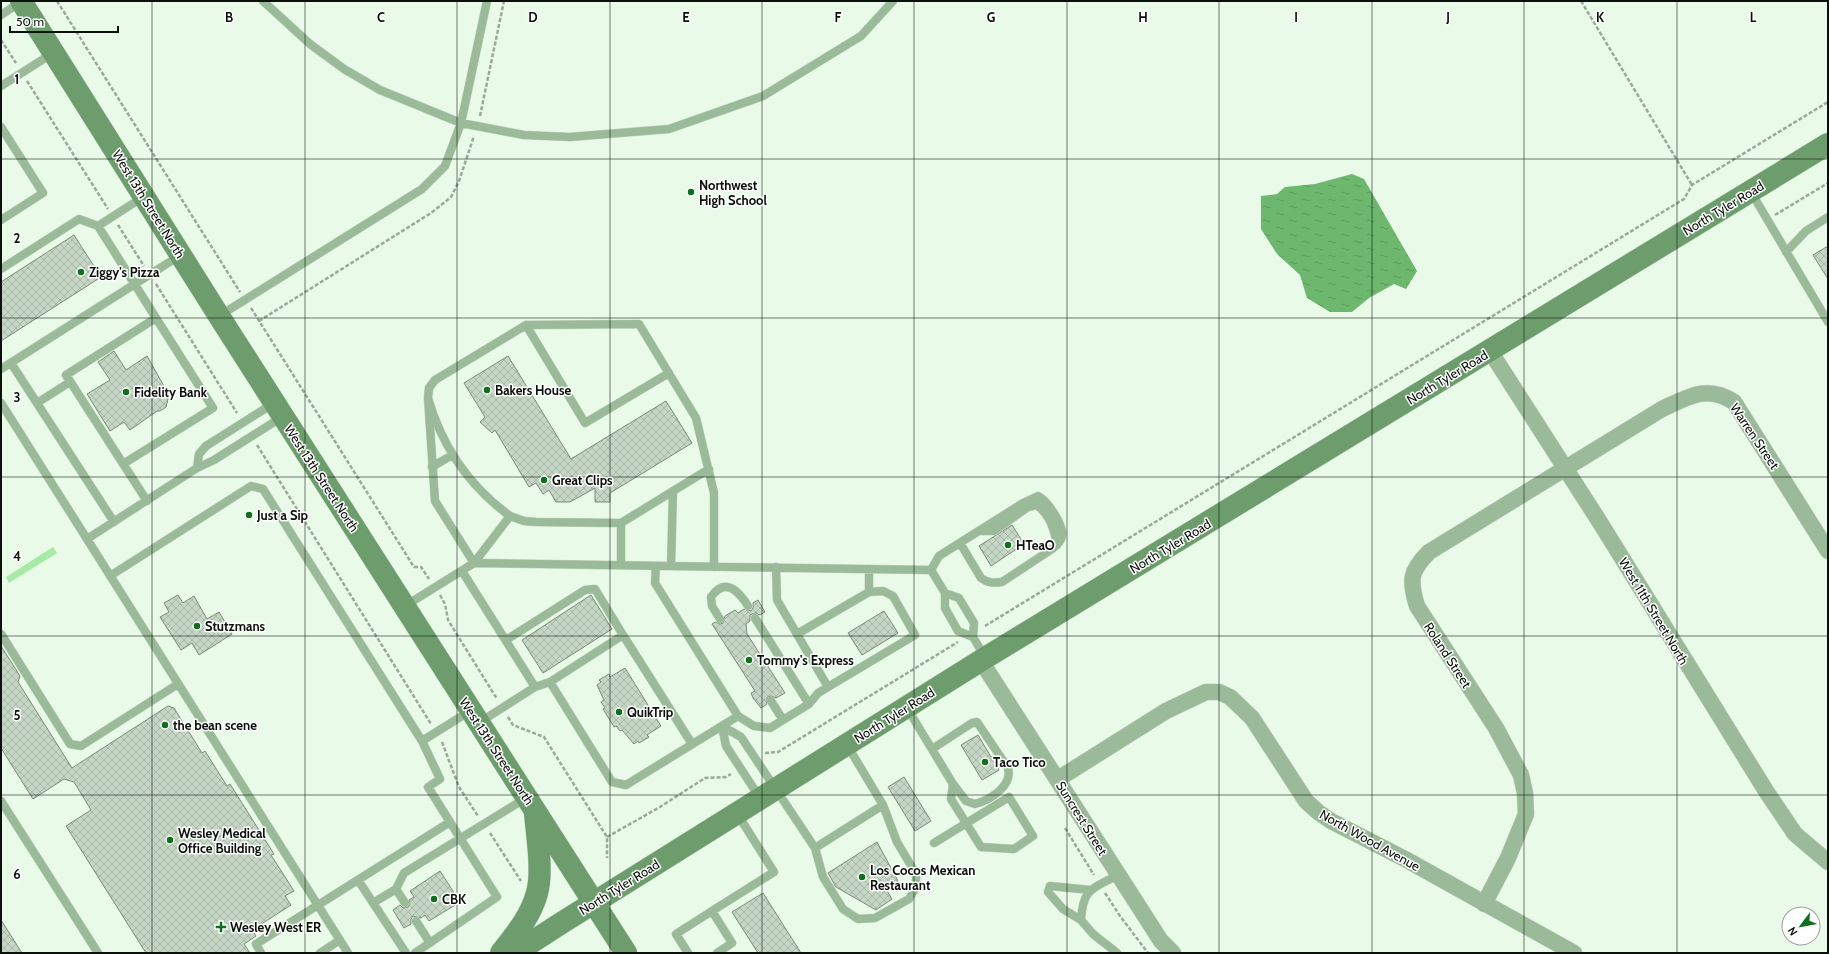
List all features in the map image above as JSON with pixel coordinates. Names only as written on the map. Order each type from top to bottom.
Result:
[{"type":"main road","name":"West 13th Street North","points":[[22,1],[219,316],[626,953]]},
{"type":"main road","name":"North Tyler Road","points":[[515,953],[983,659],[1828,144]]},
{"type":"main road","points":[[501,953],[524,924],[538,893],[539,862],[531,804]]},
{"type":"street","name":"West 11th Street North","points":[[1490,351],[1565,468],[1766,791],[1795,834],[1828,862]]},
{"type":"street","name":"Warren Street","points":[[1565,468],[1662,409],[1696,393],[1719,394],[1734,402],[1828,551]]},
{"type":"street","name":"Roland Street","points":[[1484,904],[1508,858],[1526,814],[1525,793],[1521,775],[1496,728],[1417,606],[1411,586],[1417,564],[1429,552],[1565,468]]},
{"type":"street","name":"Suncrest Street","points":[[983,659],[1118,875],[1161,941],[1173,953]]},
{"type":"street","name":"North Wood Avenue","points":[[1058,779],[1166,711],[1206,692],[1220,692],[1230,697],[1252,718],[1306,801],[1318,812],[1331,821],[1405,859],[1574,953]]},
{"type":"lane","points":[[1,15],[22,1]]},
{"type":"lane","points":[[263,1],[310,44],[344,69],[380,90],[461,123],[524,135],[570,137],[668,129],[763,96],[861,36],[893,1]]},
{"type":"lane","points":[[219,316],[422,189],[445,166],[461,123],[487,1]]},
{"type":"lane","points":[[1,86],[54,53]]},
{"type":"lane","points":[[1,127],[43,193],[1,220]]},
{"type":"lane","points":[[1750,192],[1828,322]]},
{"type":"lane","points":[[98,226],[144,196]]},
{"type":"lane","points":[[1786,252],[1806,231],[1828,217]]},
{"type":"lane","points":[[1,269],[79,219],[98,226],[213,408],[123,464]]},
{"type":"lane","points":[[1,369],[181,255]]},
{"type":"lane","points":[[147,501],[66,375],[156,318]]},
{"type":"lane","points":[[474,563],[435,501],[428,398],[429,388],[435,380],[526,325],[639,324],[696,418],[714,493],[714,567]]},
{"type":"lane","points":[[526,325],[585,423],[669,373]]},
{"type":"lane","points":[[11,362],[114,522]]},
{"type":"lane","points":[[37,403],[70,382]]},
{"type":"lane","points":[[428,398],[441,437],[477,488],[510,516],[524,521],[621,523],[709,469]]},
{"type":"lane","points":[[1,403],[348,953]]},
{"type":"lane","points":[[197,468],[199,454],[206,446],[243,423],[279,410]]},
{"type":"lane","points":[[87,539],[197,468],[214,460],[252,436],[279,410]]},
{"type":"lane","points":[[432,467],[452,454]]},
{"type":"lane","points":[[110,576],[251,486],[263,489],[422,741],[440,780],[428,787],[497,897],[415,953]]},
{"type":"lane","points":[[671,566],[674,491]]},
{"type":"lane","points":[[931,570],[939,556],[1023,503],[1038,496],[1044,499],[1061,527],[1062,536],[1057,545],[1002,582],[986,582],[981,578],[960,543]]},
{"type":"lane","points":[[405,606],[474,563],[510,516]]},
{"type":"lane","points":[[621,523],[621,565]]},
{"type":"lane","points":[[474,563],[931,570]]},
{"type":"lane","points":[[656,566],[655,584],[738,716],[754,726],[770,728],[809,704],[818,693],[915,635],[892,596],[883,591],[869,592],[797,634]]},
{"type":"lane","points":[[776,568],[777,600],[828,687]]},
{"type":"lane","points":[[869,569],[869,592]]},
{"type":"lane","points":[[931,570],[945,593],[944,608],[958,631],[972,635]]},
{"type":"lane","points":[[462,571],[535,687]]},
{"type":"lane","points":[[720,619],[712,606],[711,597],[716,589],[727,587],[735,590],[742,595],[748,606]]},
{"type":"lane","points":[[506,640],[585,590],[595,590],[692,744]]},
{"type":"lane","points":[[945,593],[959,598],[974,623],[972,635],[983,659]]},
{"type":"lane","points":[[755,618],[809,704]]},
{"type":"lane","points":[[1,634],[70,744],[81,746],[178,684]]},
{"type":"lane","points":[[422,741],[436,732],[502,708],[535,687],[550,682],[623,635]]},
{"type":"lane","points":[[550,682],[612,782],[626,785],[738,716]]},
{"type":"lane","points":[[771,701],[783,720]]},
{"type":"lane","points":[[906,707],[953,784],[966,800],[975,804],[1003,787],[1009,778],[1008,768],[977,722],[972,723],[932,749]]},
{"type":"lane","points":[[722,726],[741,737],[756,758],[769,794]]},
{"type":"lane","points":[[722,726],[726,746],[740,768],[769,794],[816,848],[823,877],[843,909],[858,919],[875,918],[909,899],[916,887],[916,874],[897,842],[883,805],[846,744]]},
{"type":"lane","points":[[934,843],[966,823],[1009,797],[1033,836],[1014,849],[981,847],[966,823],[951,799],[953,784]]},
{"type":"lane","points":[[1,800],[98,953]]},
{"type":"lane","points":[[373,903],[396,889],[404,874],[460,838],[483,824],[531,804]]},
{"type":"lane","points":[[816,848],[883,805]]},
{"type":"lane","points":[[688,953],[676,934],[774,872],[737,814]]},
{"type":"lane","points":[[261,953],[256,944],[450,822]]},
{"type":"lane","points":[[1081,920],[1082,904],[1090,890],[1118,875]]},
{"type":"lane","points":[[358,880],[406,953]]},
{"type":"lane","points":[[1090,890],[1050,886],[1048,892],[1063,909],[1081,920],[1093,934],[1117,953]]},
{"type":"lane","points":[[396,889],[405,903]]},
{"type":"lane","points":[[712,911],[732,943],[717,953]]},
{"type":"lane","points":[[416,921],[430,943]]},
{"type":"lane","points":[[320,953],[340,940]]},
{"type":"path","points":[[58,1],[414,567],[421,567],[435,588],[445,604],[448,620],[513,725],[544,737],[607,837],[608,858]]},
{"type":"path","points":[[1581,1],[1692,185]]},
{"type":"path","points":[[1,40],[243,423]]},
{"type":"path","points":[[756,758],[767,752],[778,752],[972,635],[1684,199],[1692,185],[1828,102]]},
{"type":"path","points":[[1767,220],[1828,183]]},
{"type":"path","points":[[252,436],[441,740],[459,787],[522,883]]},
{"type":"path","points":[[607,837],[660,807],[705,778],[726,777],[740,768]]},
{"type":"shaded area","points":[[53,547],[57,553],[9,583],[6,577]]},
{"type":"water","points":[[1352,174],[1364,179],[1417,271],[1406,289],[1394,284],[1369,298],[1352,312],[1330,312],[1307,298],[1300,275],[1277,254],[1261,229],[1261,196],[1277,194],[1285,187],[1315,184]]},
{"type":"building","points":[[74,235],[99,274],[98,279],[1,341],[1,282]]},
{"type":"building","points":[[1828,246],[1828,279],[1813,255]]},
{"type":"building","name":"Fidelity Bank","points":[[114,351],[126,370],[147,356],[169,395],[166,407],[160,411],[157,411],[130,430],[124,422],[110,431],[87,394],[110,380],[98,362]]},
{"type":"building","points":[[508,356],[571,459],[666,401],[692,443],[610,493],[610,502],[595,502],[595,488],[570,502],[556,502],[549,490],[543,494],[536,483],[529,487],[495,430],[492,433],[480,422],[485,417],[464,383]]},
{"type":"building","points":[[1012,525],[1024,544],[991,566],[979,546]]},
{"type":"building","name":"Stutzmans","points":[[178,595],[183,603],[194,596],[207,619],[219,612],[232,634],[199,655],[192,643],[181,650],[160,617],[169,612],[164,603]]},
{"type":"building","points":[[591,595],[612,629],[543,673],[522,640]]},
{"type":"building","name":"Tommy's Express","points":[[758,600],[765,612],[760,615],[755,613],[750,615],[750,621],[746,624],[747,634],[785,693],[776,698],[771,696],[768,697],[766,701],[767,704],[761,708],[751,693],[755,691],[712,624],[715,622],[720,624],[723,623],[725,616],[735,610],[738,613],[744,609],[751,611],[753,608],[753,603]]},
{"type":"building","points":[[884,611],[898,633],[862,655],[848,633]]},
{"type":"building","name":"Wesley Medical Office Building","points":[[1,646],[20,676],[18,682],[72,768],[168,706],[174,708],[202,753],[205,751],[227,786],[230,784],[274,854],[271,855],[294,891],[285,896],[291,905],[252,930],[256,936],[244,944],[250,953],[146,953],[66,826],[91,810],[74,782],[64,779],[33,799],[1,748]]},
{"type":"building","points":[[625,668],[661,726],[647,735],[649,737],[639,743],[638,741],[634,744],[622,730],[620,731],[616,726],[614,727],[603,709],[605,708],[601,702],[604,700],[597,685],[601,682],[599,680],[609,674],[610,677]]},
{"type":"building","name":"Taco Tico","points":[[978,735],[991,757],[993,756],[1001,767],[998,768],[999,770],[982,780],[961,745]]},
{"type":"building","points":[[904,777],[931,821],[915,831],[888,787]]},
{"type":"building","name":"Los Cocos Mexican Restaurant","points":[[877,842],[898,881],[886,889],[892,899],[876,910],[836,887],[828,873]]},
{"type":"building","name":"CBK","points":[[440,871],[460,902],[429,921],[425,915],[421,918],[413,916],[411,919],[411,924],[404,928],[393,910],[400,905],[403,908],[408,907],[410,903],[409,900],[414,897],[410,891]]},
{"type":"building","points":[[763,893],[801,953],[758,953],[732,912]]},
{"type":"building","points":[[1,920],[22,953],[1,953]]},
{"type":"place","name":"Northwest High School","points":[[691,192]]},
{"type":"place","name":"Ziggy's Pizza","points":[[81,272]]},
{"type":"place","name":"Bakers House","points":[[487,390]]},
{"type":"place","name":"Fidelity Bank","points":[[126,392]]},
{"type":"place","name":"Great Clips","points":[[544,480]]},
{"type":"place","name":"Just a Sip","points":[[249,515]]},
{"type":"place","name":"HTeaO","points":[[1008,545]]},
{"type":"place","name":"Stutzmans","points":[[197,626]]},
{"type":"place","name":"Tommy's Express","points":[[749,660]]},
{"type":"place","name":"QuikTrip","points":[[619,712]]},
{"type":"place","name":"the bean scene","points":[[165,725]]},
{"type":"place","name":"Taco Tico","points":[[985,762]]},
{"type":"place","name":"Wesley Medical Office Building","points":[[170,840]]},
{"type":"place","name":"Los Cocos Mexican Restaurant","points":[[862,877]]},
{"type":"place","name":"CBK","points":[[434,899]]},
{"type":"place","name":"Wesley West ER","points":[[221,927]]}]
